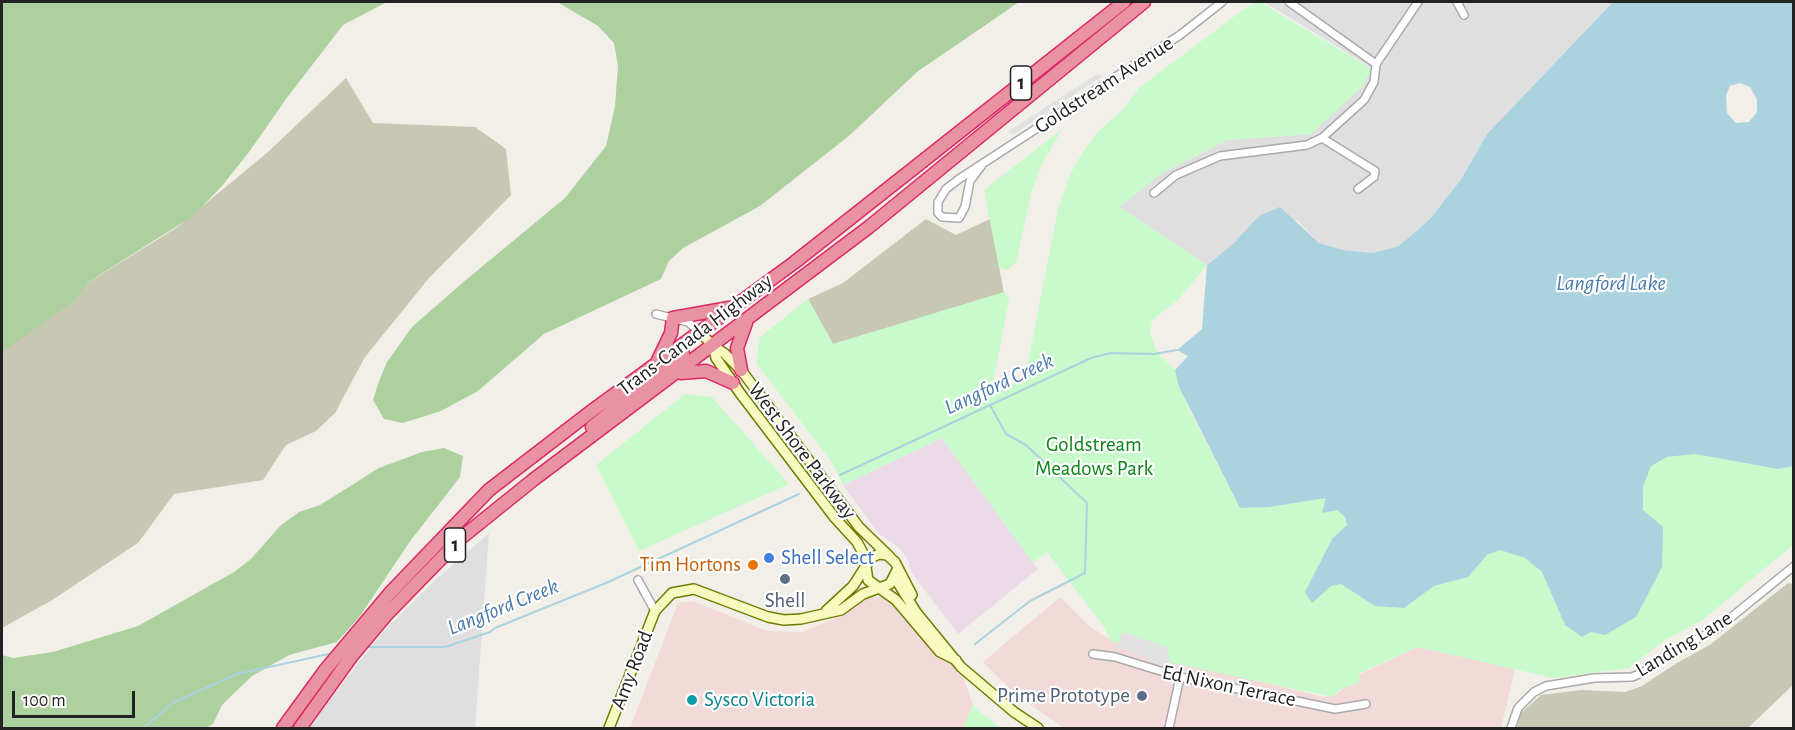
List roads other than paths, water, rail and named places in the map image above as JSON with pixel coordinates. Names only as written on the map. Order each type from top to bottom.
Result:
[{"type":"highway","name":"Trans-Canada Highway","points":[[283,729],[352,638],[452,526],[513,471],[743,302],[1124,2]]},
{"type":"highway","name":"Trans-Canada Highway","points":[[300,729],[351,657],[388,613],[461,538],[887,213],[1144,2]]},
{"type":"highway","points":[[656,364],[672,333],[673,318],[715,312],[743,302]]},
{"type":"highway","points":[[741,370],[737,342],[748,320]]},
{"type":"highway","points":[[574,450],[591,428],[680,357],[701,333]]},
{"type":"highway","points":[[677,374],[692,370],[706,370],[733,382]]},
{"type":"highway","points":[[292,729],[333,675],[351,657]]},
{"type":"main road","name":"West Shore Parkway","points":[[701,333],[741,370],[859,527],[890,557]]},
{"type":"main road","name":"West Shore Parkway","points":[[713,346],[716,358],[733,382],[861,548],[866,568]]},
{"type":"main road","points":[[848,534],[858,557],[860,576]]},
{"type":"main road","points":[[824,613],[849,591],[876,555],[890,557],[926,622],[956,660],[981,685],[1038,729]]},
{"type":"main road","points":[[866,568],[868,580],[896,600],[940,652],[956,660]]},
{"type":"main road","points":[[878,587],[887,586],[897,573]]},
{"type":"main road","name":"Amy Road","points":[[609,729],[656,611],[672,593],[688,589],[784,620],[842,610],[863,594],[878,587]]},
{"type":"street","name":"Goldstream Avenue","points":[[982,165],[970,181],[965,207],[959,218],[942,217],[937,208],[940,195],[982,165],[1180,35],[1222,2]]},
{"type":"street","points":[[1289,2],[1376,64]]},
{"type":"street","points":[[1154,193],[1176,175],[1220,156],[1307,145],[1322,138],[1364,100],[1374,82],[1376,64],[1418,2]]},
{"type":"street","points":[[1456,2],[1464,15]]},
{"type":"street","points":[[1322,138],[1375,171],[1374,177],[1358,189]]},
{"type":"street","points":[[656,314],[688,322],[701,333]]},
{"type":"street","name":"Landing Lane","points":[[1511,729],[1518,708],[1534,692],[1546,686],[1594,678],[1632,677],[1642,673],[1667,656],[1718,628],[1794,566]]},
{"type":"street","name":"Amy Road","points":[[638,580],[656,611]]},
{"type":"street","name":"Ed Nixon Terrace","points":[[1093,654],[1115,657],[1180,677],[1335,709],[1366,704]]},
{"type":"street","points":[[1169,729],[1180,677]]},
{"type":"water","name":"Langford Lake","points":[[1613,2],[1793,2],[1793,466],[1778,469],[1695,454],[1667,457],[1651,466],[1643,487],[1643,510],[1663,527],[1662,567],[1636,617],[1605,635],[1591,632],[1582,637],[1565,625],[1542,572],[1525,558],[1500,550],[1487,555],[1468,577],[1434,586],[1404,608],[1375,606],[1341,584],[1331,586],[1312,603],[1305,592],[1332,539],[1347,525],[1345,517],[1337,510],[1322,513],[1326,498],[1269,507],[1240,508],[1179,387],[1175,370],[1188,356],[1177,350],[1202,329],[1207,265],[1234,243],[1259,216],[1280,207],[1319,243],[1343,250],[1373,253],[1399,246],[1430,219],[1462,178],[1487,134]],"holes":[[[1740,83],[1750,87],[1757,99],[1757,112],[1749,122],[1736,123],[1727,113],[1726,95],[1730,86]]]},
{"type":"waterway","name":"Langford Creek","points":[[840,475],[1091,358],[1111,353],[1154,354],[1177,350]]},
{"type":"waterway","points":[[975,644],[1030,601],[1085,573],[1087,503],[1026,445],[1006,434],[990,405]]},
{"type":"waterway","name":"Langford Creek","points":[[365,647],[445,647],[490,632],[606,583],[799,494]]},
{"type":"waterway","name":"Langford Creek","points":[[144,728],[172,703],[237,674],[333,653]]},
{"type":"place","name":"Shell Select","points":[[769,558]]},
{"type":"place","name":"Tim Hortons","points":[[753,565]]},
{"type":"place","name":"Shell","points":[[785,579]]},
{"type":"place","name":"Prime Prototype","points":[[1142,696]]},
{"type":"place","name":"Sysco Victoria","points":[[692,700]]},
{"type":"park label","name":"Goldstream Meadows Park","points":[[1094,457]]}]
